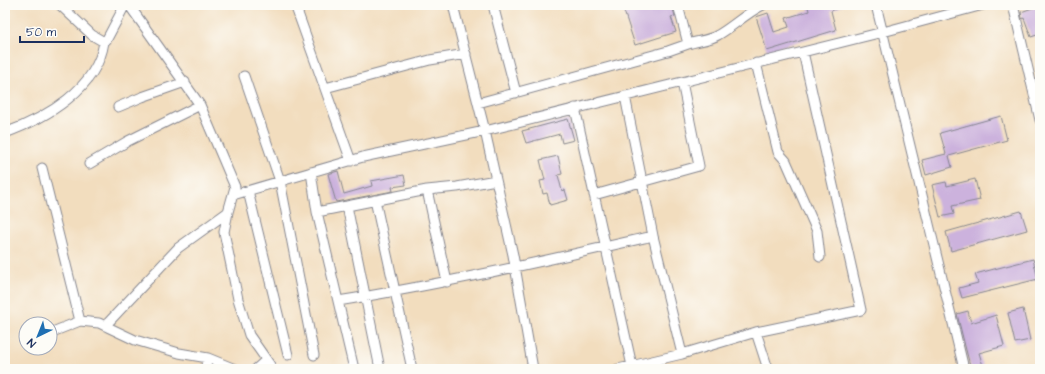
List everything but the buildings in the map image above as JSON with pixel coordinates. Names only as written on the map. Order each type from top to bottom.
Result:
[{"type":"street","points":[[60,5],[92,35],[104,42]]},
{"type":"street","points":[[5,133],[18,128],[49,111],[74,95],[89,79],[104,42],[125,5]]},
{"type":"street","points":[[129,5],[200,105],[235,187],[224,232],[238,300],[249,335],[268,362],[256,369]]},
{"type":"street","points":[[295,5],[351,161]]},
{"type":"street","points":[[453,5],[496,180],[515,268],[533,369]]},
{"type":"street","points":[[493,5],[516,93]]},
{"type":"street","points":[[678,5],[688,44]]},
{"type":"street","points":[[478,103],[668,51],[717,36],[746,15],[763,5]]},
{"type":"street","points":[[876,5],[964,369]]},
{"type":"street","points":[[233,195],[351,161],[485,131],[883,32],[969,7],[983,5]]},
{"type":"street","points":[[1013,5],[1040,120]]},
{"type":"street","points":[[618,369],[682,354],[756,332],[862,310],[803,52]]},
{"type":"street","points":[[325,88],[430,60],[466,54]]},
{"type":"street","points":[[756,63],[778,152],[786,161],[817,231],[820,257]]},
{"type":"street","points":[[244,76],[280,181],[314,355]]},
{"type":"street","points":[[118,107],[185,82]]},
{"type":"street","points":[[594,195],[699,166],[682,82]]},
{"type":"street","points":[[625,96],[653,236],[682,354]]},
{"type":"street","points":[[89,164],[128,141],[200,105]]},
{"type":"street","points":[[575,108],[632,366]]},
{"type":"street","points":[[42,168],[80,321]]},
{"type":"street","points":[[311,172],[317,212],[354,369]]},
{"type":"street","points":[[317,212],[427,190],[496,180]]},
{"type":"street","points":[[248,190],[288,355]]},
{"type":"street","points":[[427,190],[447,282]]},
{"type":"street","points":[[375,200],[412,369]]},
{"type":"street","points":[[347,206],[380,369]]},
{"type":"street","points":[[105,326],[178,248],[228,212]]},
{"type":"street","points":[[338,301],[395,292],[515,268],[653,236]]},
{"type":"street","points":[[58,330],[80,321],[99,323],[135,340],[179,353],[208,358],[235,369]]},
{"type":"street","points":[[756,332],[768,369]]},
{"type":"street","points":[[205,369],[208,358]]}]
